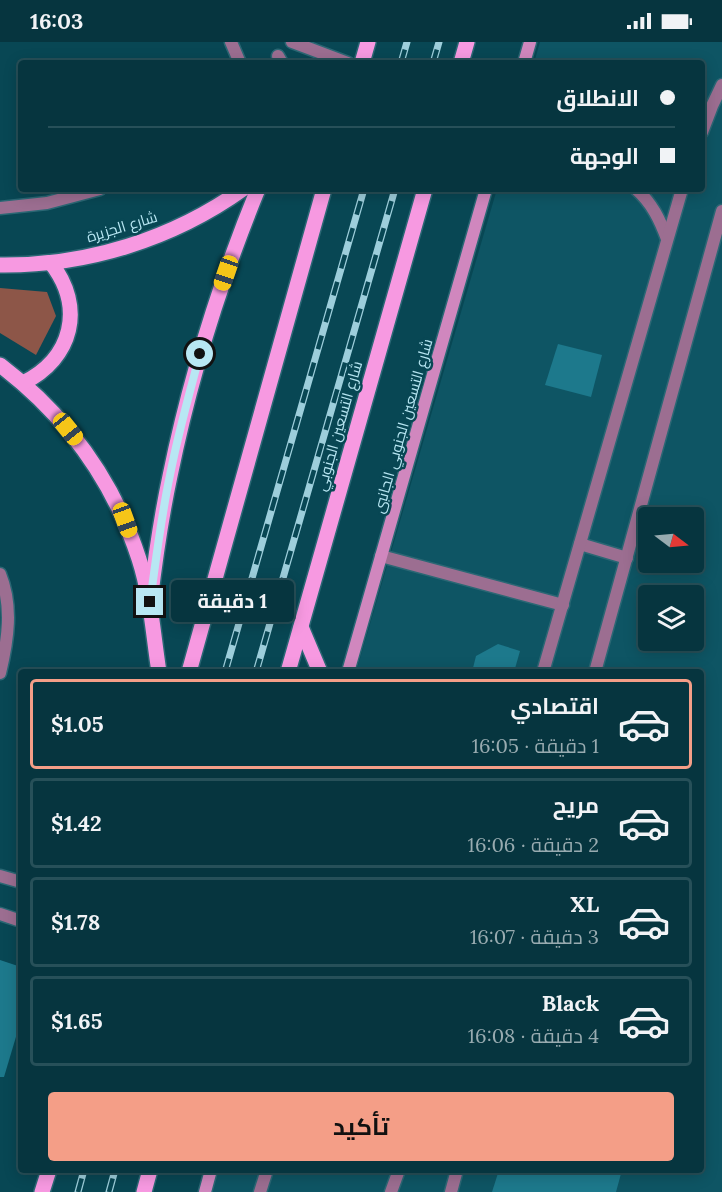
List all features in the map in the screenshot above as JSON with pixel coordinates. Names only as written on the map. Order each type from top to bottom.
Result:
[{"type":"main road","points":[[363,60],[369,42]]},
{"type":"main road","points":[[462,60],[467,42]]},
{"type":"main road","name":"شارع الجزيرة","points":[[0,265],[51,263],[98,255],[142,242],[185,224],[239,192]]},
{"type":"main road","points":[[150,602],[158,539],[183,415],[219,293],[257,192]]},
{"type":"main road","points":[[190,669],[323,192]]},
{"type":"main road","name":"شارع التسعين الجنوبي","points":[[289,669],[424,192]]},
{"type":"main road","points":[[23,383],[35,377],[54,360],[64,343],[70,324],[69,298],[65,285],[51,263]]},
{"type":"main road","points":[[0,365],[54,412],[82,446],[105,481],[125,520],[140,560],[150,602],[159,669]]},
{"type":"main road","points":[[301,627],[319,669]]},
{"type":"main road","points":[[42,1192],[48,1173]]},
{"type":"main road","points":[[144,1192],[149,1173]]},
{"type":"street","points":[[231,42],[239,60]]},
{"type":"street","points":[[292,42],[340,60]]},
{"type":"street","points":[[526,60],[530,42]]},
{"type":"street","points":[[705,125],[722,85]]},
{"type":"street","points":[[0,208],[47,203],[89,192]]},
{"type":"street","name":"شارع التسعين الجنوبي الجانبى","points":[[349,669],[485,192]]},
{"type":"street","points":[[639,192],[658,217],[667,239]]},
{"type":"street","points":[[544,669],[681,192]]},
{"type":"street","points":[[596,669],[722,211]]},
{"type":"street","points":[[580,544],[627,558]]},
{"type":"street","points":[[381,556],[562,605]]},
{"type":"street","points":[[0,574],[8,611],[7,643],[0,673]]},
{"type":"street","points":[[0,876],[18,881]]},
{"type":"street","points":[[0,914],[18,920]]},
{"type":"street","points":[[206,1192],[210,1173]]},
{"type":"street","points":[[260,1192],[266,1173]]},
{"type":"street","points":[[391,1192],[398,1173]]},
{"type":"street","points":[[451,1192],[456,1173]]},
{"type":"shaded area","points":[[540,42],[722,42],[722,1192],[203,1192],[208,1173],[704,1173],[704,669],[357,669],[496,192],[705,192],[705,60],[535,60]]},
{"type":"shaded area","points":[[0,288],[47,292],[56,316],[36,355],[0,333]]},
{"type":"building","points":[[558,344],[602,355],[591,397],[545,385]]},
{"type":"building","points":[[498,644],[520,651],[515,669],[473,669],[476,656]]},
{"type":"building","points":[[0,960],[18,966],[18,1030],[4,1077],[0,1077]]},
{"type":"building","points":[[498,1173],[621,1173],[616,1192],[492,1192]]},
{"type":"railway","points":[[402,60],[407,42]]},
{"type":"railway","points":[[434,60],[439,42]]},
{"type":"railway","points":[[226,669],[363,192]]},
{"type":"railway","points":[[257,669],[394,192]]},
{"type":"railway","points":[[78,1192],[83,1173]]},
{"type":"railway","points":[[109,1192],[114,1173]]},
{"type":"route","points":[[150,602],[169,477],[200,354]]}]
